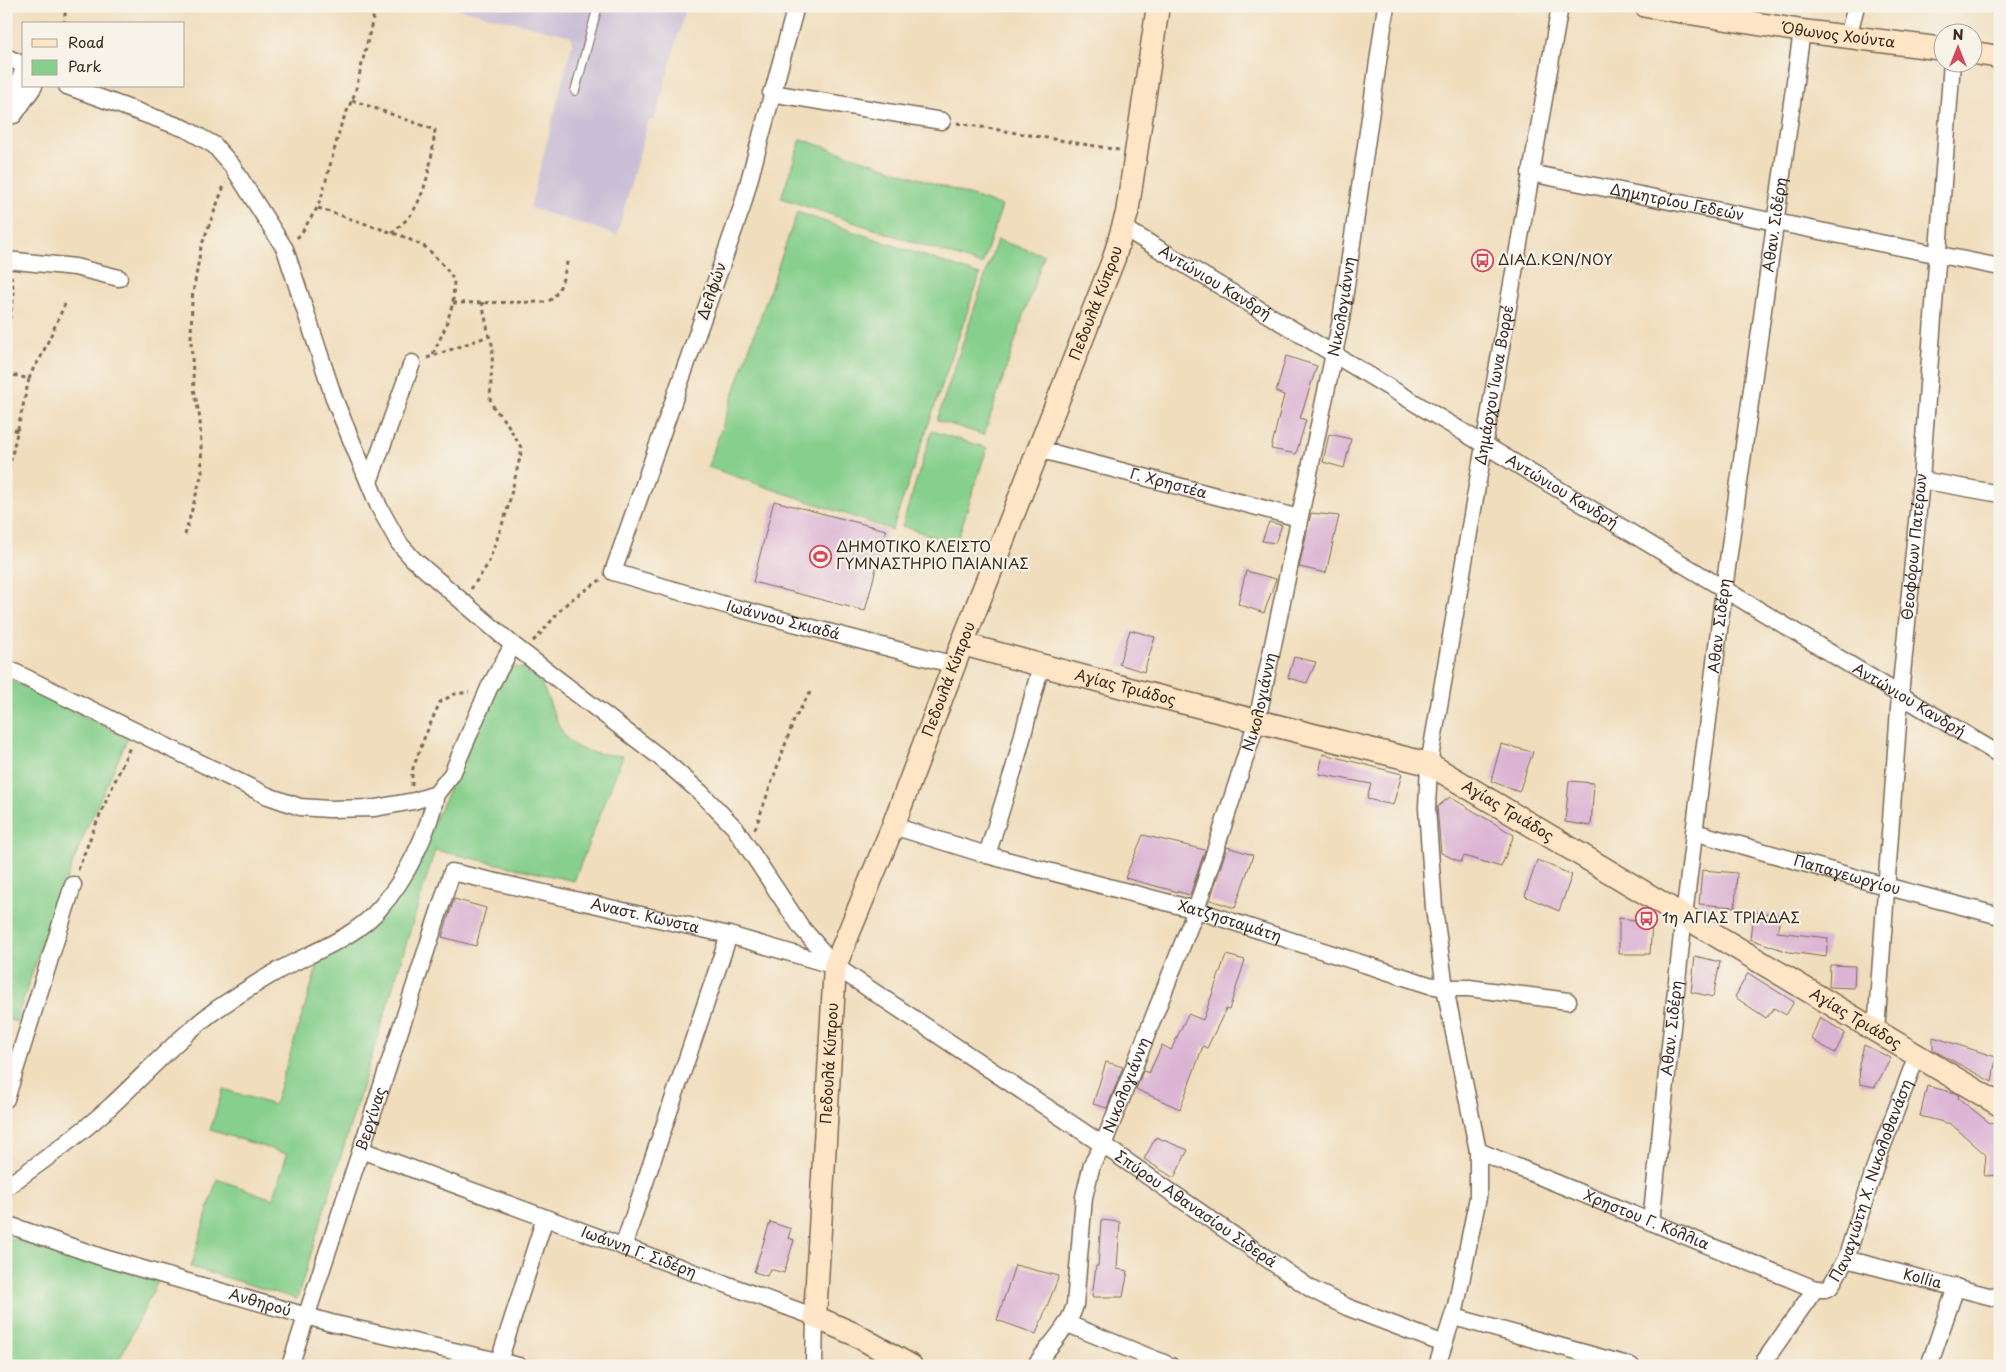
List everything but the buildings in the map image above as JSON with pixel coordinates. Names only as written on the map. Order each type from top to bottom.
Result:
[{"type":"street","name":"Δελφών","points":[[613,572],[742,208],[796,6]]},
{"type":"street","name":"Πεδουλά Κύπρου","points":[[814,1366],[815,1317],[835,966],[893,826],[958,654],[1114,258],[1124,228],[1158,6]]},
{"type":"street","name":"Νικολογιάννη","points":[[1035,1366],[1068,1324],[1075,1305],[1084,1197],[1092,1164],[1103,1145],[1196,910],[1257,721],[1334,354],[1386,6]]},
{"type":"street","name":"Δημάρχου Ίωνα Βορρέ","points":[[1436,1366],[1454,1317],[1478,1197],[1478,1151],[1445,988],[1434,908],[1427,808],[1429,764],[1560,6]]},
{"type":"street","name":"Όθωνος Χούντα","points":[[1646,6],[1802,31],[1934,48]]},
{"type":"street","points":[[1848,37],[1856,6]]},
{"type":"street","name":"Αθαν. Σιδέρη","points":[[1651,1222],[1684,916],[1724,589],[1802,31]]},
{"type":"street","points":[[1984,55],[2000,57]]},
{"type":"street","points":[[6,57],[22,66]]},
{"type":"street","name":"Θεοφόρων Πατέρων","points":[[1876,1031],[1885,886],[1900,695],[1921,480],[1951,72]]},
{"type":"street","points":[[6,120],[22,73]]},
{"type":"street","points":[[6,123],[32,88]]},
{"type":"street","points":[[73,88],[186,128],[214,146],[233,167],[285,249],[335,401],[379,507],[399,543],[413,559],[513,645],[661,758],[701,793],[735,828],[801,927],[835,966]]},
{"type":"street","points":[[771,94],[942,121]]},
{"type":"street","name":"Δημητρίου Γεδεών","points":[[1530,173],[2000,267]]},
{"type":"street","name":"Αντώνιου Κανδρή","points":[[1124,228],[2000,755]]},
{"type":"street","points":[[8,260],[75,268],[119,278]]},
{"type":"street","points":[[369,482],[412,363]]},
{"type":"street","name":"Γ. Χρηστέα","points":[[1038,450],[1299,518]]},
{"type":"street","points":[[1921,480],[2000,494]]},
{"type":"street","name":"Ιωάννου Σκιαδά","points":[[613,572],[732,607],[958,654]]},
{"type":"street","points":[[6,1187],[70,1141],[177,1042],[216,1010],[274,973],[358,929],[380,909],[399,882],[416,852],[432,815],[436,794],[452,774],[490,688],[513,645]]},
{"type":"street","name":"Αγίας Τριάδος","points":[[958,654],[1041,665],[1429,764],[2000,1105]]},
{"type":"street","points":[[987,855],[1015,765],[1041,665]]},
{"type":"street","points":[[6,668],[268,796],[300,807],[329,809],[375,808],[414,801],[436,794]]},
{"type":"street","name":"Χατζησταμάτη","points":[[893,826],[987,855],[1196,910],[1429,985],[1445,988],[1469,988],[1568,1001]]},
{"type":"street","name":"Παπαγεωργίου","points":[[1694,832],[1885,886],[2000,916]]},
{"type":"street","name":"Αναστ. Κώνστα","points":[[452,872],[729,935],[835,966]]},
{"type":"street","name":"Βεργίνας","points":[[290,1366],[452,872]]},
{"type":"street","points":[[6,1099],[73,885]]},
{"type":"street","points":[[623,1247],[729,935]]},
{"type":"street","name":"Σπύρου Αθανασίου Σιδερά","points":[[835,966],[1103,1145],[1310,1289],[1347,1307],[1444,1344]]},
{"type":"street","name":"Παναγιώτη Χ. Νικολοθανάση","points":[[1761,1366],[1815,1289],[1830,1287],[1846,1258],[1878,1158],[1917,1055]]},
{"type":"street","name":"Ιωάννη Γ. Σιδέρη","points":[[361,1150],[815,1317],[854,1334],[911,1366]]},
{"type":"street","name":"Χρηστου Γ. Κόλλια","points":[[1478,1151],[1815,1289]]},
{"type":"street","points":[[499,1361],[545,1218]]},
{"type":"street","name":"Ανθηρού","points":[[6,1224],[104,1258],[306,1316],[519,1366]]},
{"type":"street","name":"Kollia","points":[[1846,1258],[2000,1299]]},
{"type":"street","points":[[1929,1366],[1956,1287]]},
{"type":"street","points":[[1454,1317],[1632,1366]]},
{"type":"street","points":[[1068,1324],[1171,1366]]},
{"type":"lane","points":[[575,92],[598,6]]},
{"type":"path","points":[[64,22],[66,6]]},
{"type":"path","points":[[285,249],[302,232],[317,208],[341,125],[352,100],[376,6]]},
{"type":"path","points":[[352,100],[435,130],[431,161],[421,194],[413,212],[392,233]]},
{"type":"path","points":[[942,121],[1136,153]]},
{"type":"path","points":[[185,535],[202,473],[200,419],[194,389],[192,299],[201,246],[219,195],[233,167]]},
{"type":"path","points":[[317,208],[392,233],[427,248],[445,268],[454,280],[453,303],[445,328],[432,356]]},
{"type":"path","points":[[453,303],[546,302],[553,300],[557,294],[568,259]]},
{"type":"path","points":[[6,343],[14,293],[8,260]]},
{"type":"path","points":[[463,602],[488,564],[507,511],[522,449],[490,399],[493,347],[482,302]]},
{"type":"path","points":[[6,482],[29,379],[65,304]]},
{"type":"path","points":[[412,363],[489,336]]},
{"type":"path","points":[[6,372],[29,379]]},
{"type":"path","points":[[6,428],[18,431]]},
{"type":"path","points":[[513,645],[533,642],[570,600],[613,572]]},
{"type":"path","points":[[414,801],[412,771],[440,702],[455,694],[490,688]]},
{"type":"path","points":[[748,847],[794,720],[812,689]]},
{"type":"path","points":[[73,885],[92,831],[137,732]]},
{"type":"shaded area","points":[[447,6],[686,6],[655,119],[648,122],[617,235],[530,208],[572,44],[571,36]]},
{"type":"green space","points":[[801,139],[1002,206],[982,265],[781,198]]},
{"type":"green space","points":[[797,212],[980,275],[892,530],[708,467]]},
{"type":"green space","points":[[997,240],[1044,255],[984,435],[937,420]]},
{"type":"green space","points":[[932,431],[987,448],[956,544],[902,526]]},
{"type":"green space","points":[[510,667],[524,669],[534,675],[548,697],[558,724],[565,736],[574,745],[591,752],[623,756],[574,881],[435,850],[297,1299],[191,1267],[217,1179],[273,1199],[287,1154],[210,1130],[223,1089],[274,1105],[321,955],[359,932],[416,858],[453,782],[502,671]]},
{"type":"green space","points":[[6,678],[128,738],[86,830],[45,934],[16,1022],[6,1018]]},
{"type":"green space","points":[[6,1237],[158,1281],[116,1366],[6,1366]]},
{"type":"place","name":"ΔΙΑΔ.ΚΩΝ/ΝΟΥ","points":[[1482,260]]},
{"type":"place","name":"ΔΗΜΟΤΙΚΟ ΚΛΕΙΣΤΟ ΓΥΜΝΑΣΤΗΡΙΟ ΠΑΙΑΝΙΑΣ","points":[[820,556]]},
{"type":"place","name":"1η ΑΓΙΑΣ ΤΡΙΑΔΑΣ","points":[[1646,918]]}]
